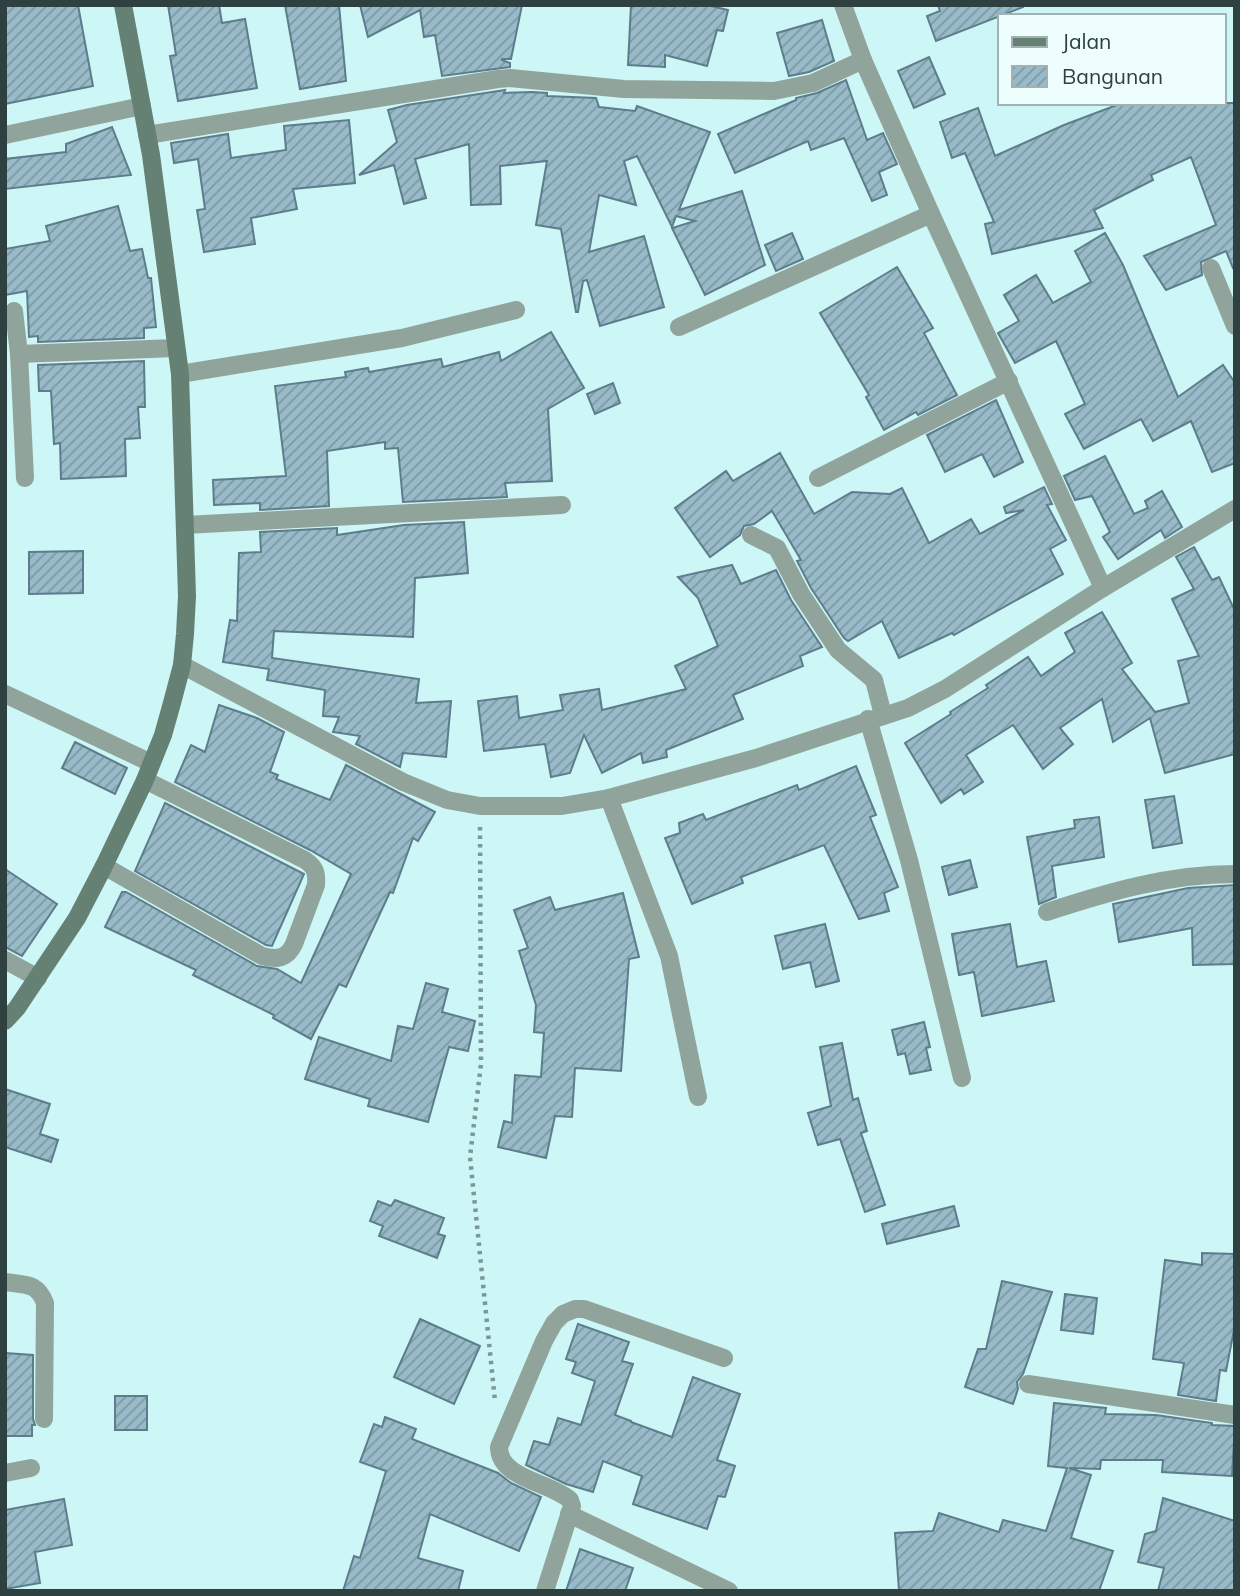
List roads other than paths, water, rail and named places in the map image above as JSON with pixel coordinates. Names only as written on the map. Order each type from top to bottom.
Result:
[{"type":"street","points":[[5,1021],[38,978],[77,918],[104,866],[163,735],[181,665],[187,596],[180,374],[147,135],[123,5]]},
{"type":"street","points":[[844,5],[863,60],[931,214],[1103,588]]},
{"type":"street","points":[[147,135],[498,79],[624,89],[774,91],[813,83],[863,60]]},
{"type":"street","points":[[5,135],[142,106]]},
{"type":"street","points":[[679,327],[931,214]]},
{"type":"street","points":[[1211,268],[1235,327]]},
{"type":"street","points":[[180,374],[402,338],[516,310]]},
{"type":"street","points":[[14,311],[19,354],[25,478]]},
{"type":"street","points":[[19,354],[176,348]]},
{"type":"street","points":[[818,478],[1009,381]]},
{"type":"street","points":[[185,525],[562,505]]},
{"type":"street","points":[[181,665],[403,782],[447,800],[480,806],[562,806],[609,798],[757,758],[908,708],[944,689],[1103,588],[1235,509]]},
{"type":"street","points":[[751,535],[777,548],[801,594],[838,650],[874,680],[875,717],[962,1077]]},
{"type":"street","points":[[5,694],[305,860],[314,867],[316,885],[290,952],[273,959],[262,956],[104,866]]},
{"type":"street","points":[[609,798],[669,956],[698,1097]]},
{"type":"street","points":[[1047,912],[1159,880],[1189,875],[1235,874]]},
{"type":"street","points":[[5,960],[38,978]]},
{"type":"street","points":[[5,1282],[32,1287],[40,1292],[45,1303],[44,1419]]},
{"type":"street","points":[[545,1591],[572,1506],[567,1497],[510,1471],[499,1455],[502,1438],[554,1323],[564,1314],[575,1309],[584,1309],[724,1358]]},
{"type":"street","points":[[1028,1384],[1235,1415]]},
{"type":"street","points":[[5,1473],[31,1468]]},
{"type":"street","points":[[569,1514],[729,1591]]}]
